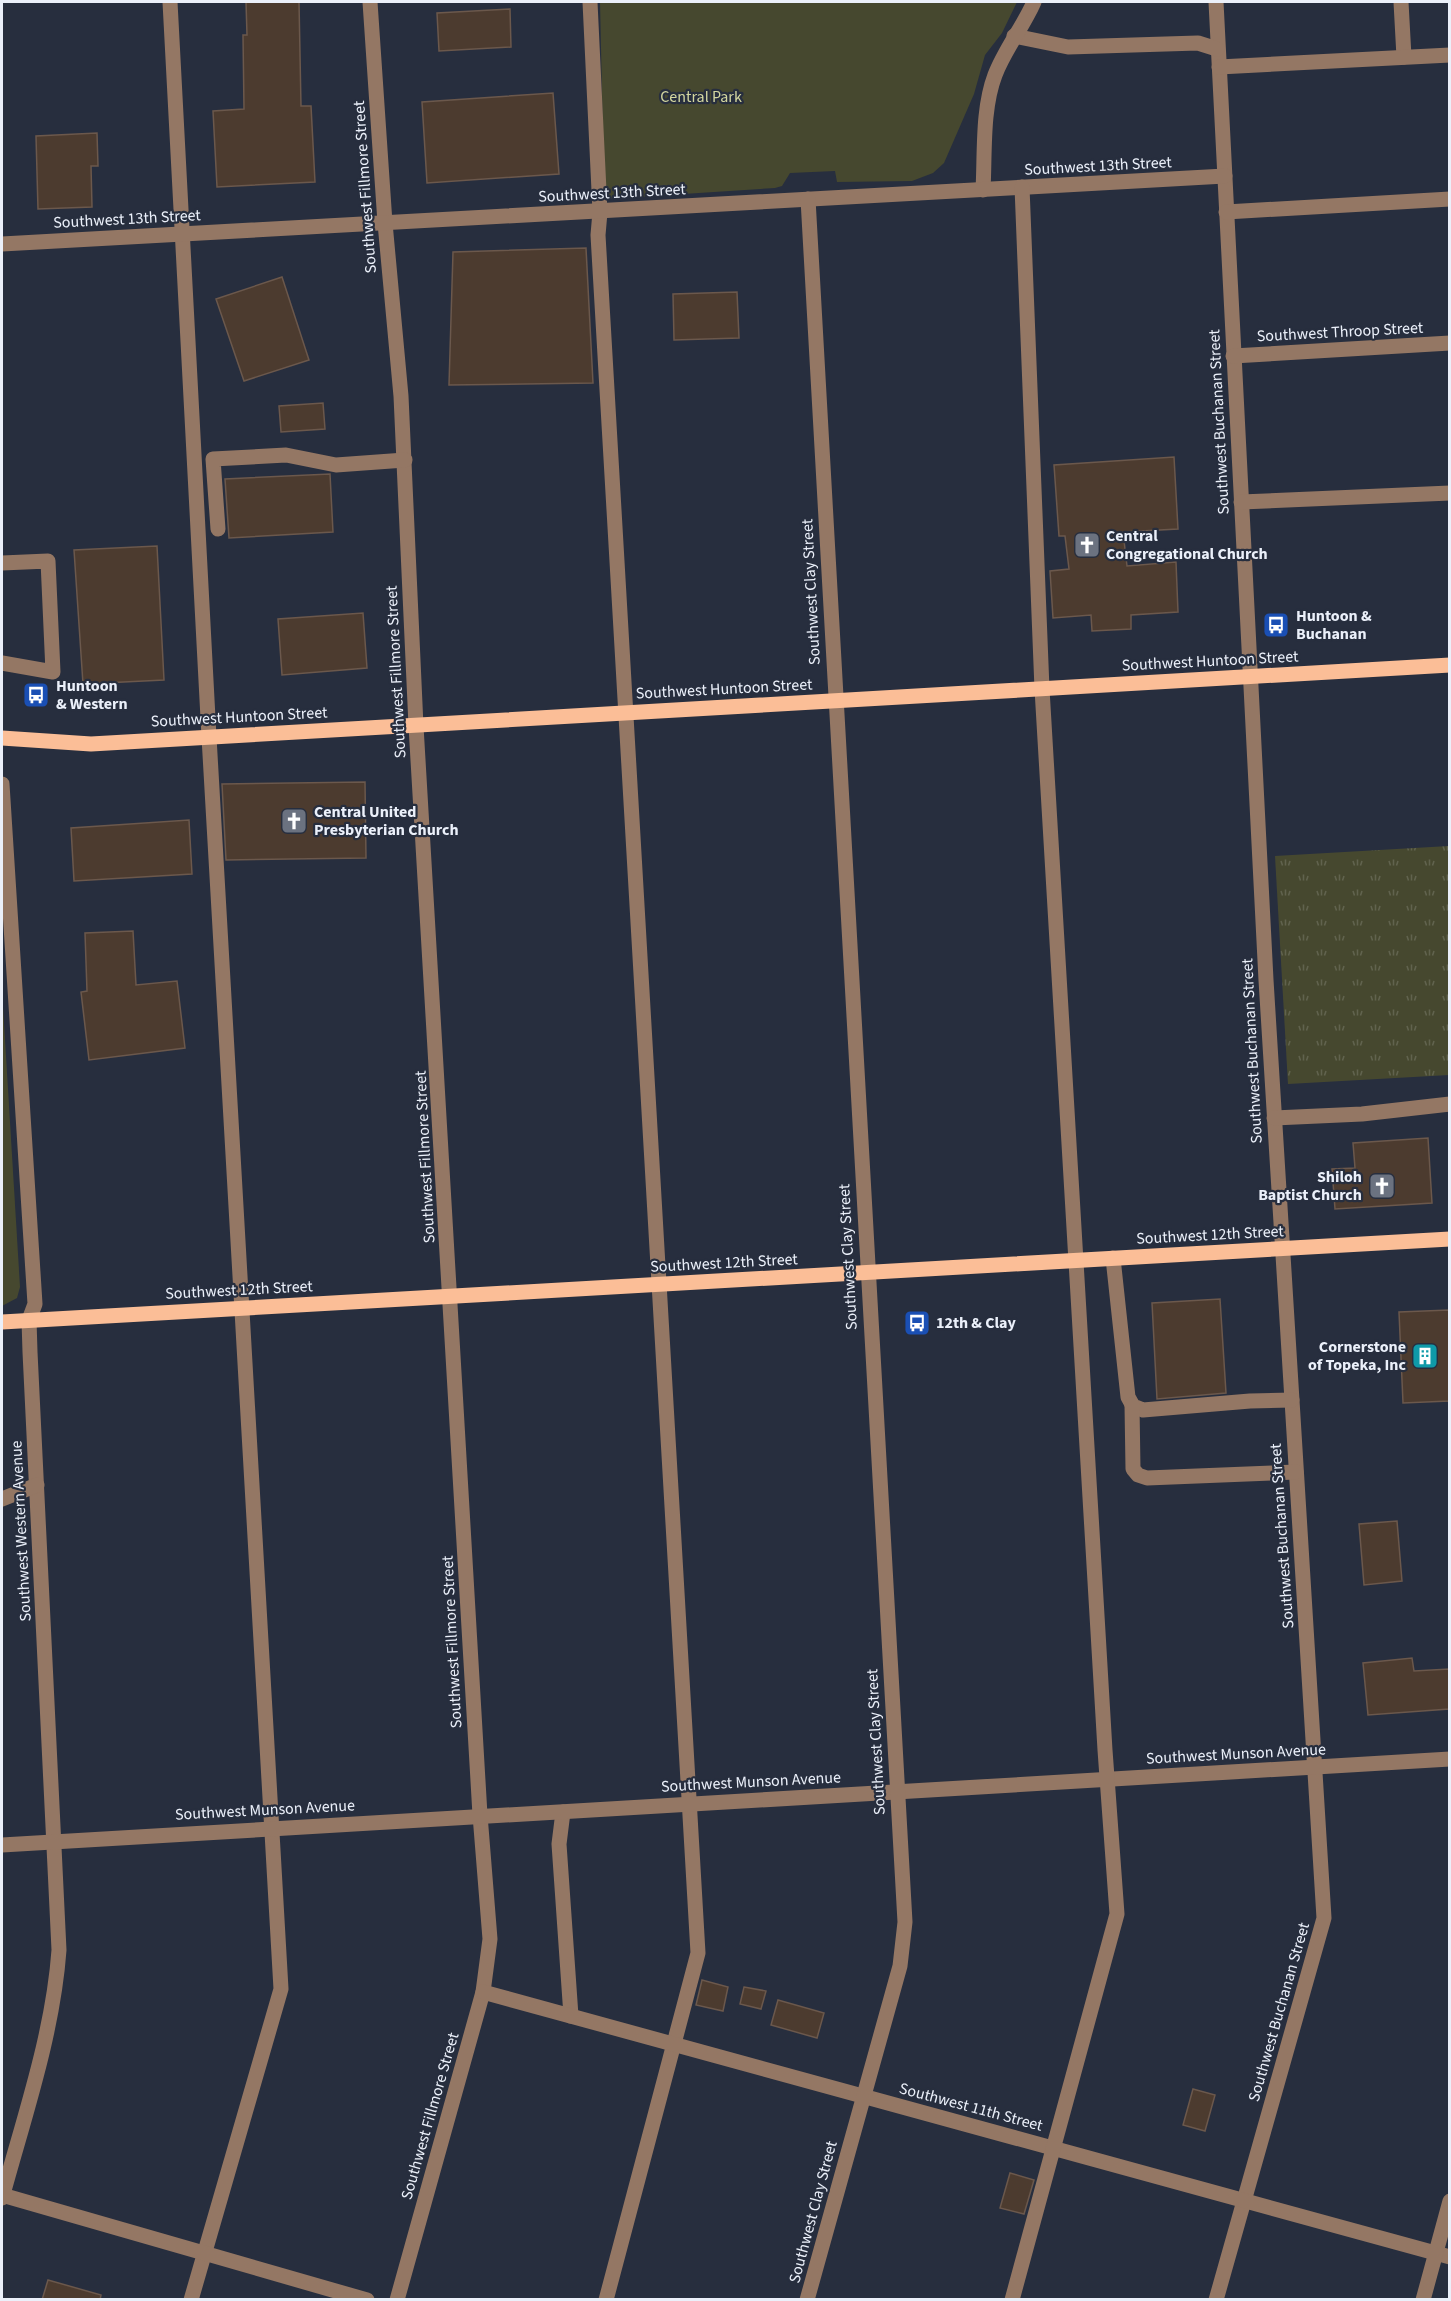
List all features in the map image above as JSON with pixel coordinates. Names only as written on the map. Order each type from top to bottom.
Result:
[{"type":"main road","name":"Southwest Huntoon Street","points":[[2,738],[90,744],[1449,665]]},
{"type":"main road","name":"Southwest 12th Street","points":[[2,1322],[1449,1239]]},
{"type":"street","points":[[170,2],[208,737],[281,1989],[203,2251],[191,2300]]},
{"type":"street","name":"Southwest Fillmore Street","points":[[370,2],[385,223],[405,460],[416,726],[489,1939],[483,1992],[397,2300]]},
{"type":"street","points":[[590,2],[600,212],[598,235],[698,1953],[606,2300]]},
{"type":"street","points":[[983,189],[988,116],[994,78],[1014,36],[1034,2]]},
{"type":"street","name":"Southwest Buchanan Street","points":[[1216,2],[1249,677],[1323,1917],[1216,2300]]},
{"type":"street","points":[[1401,2],[1404,57]]},
{"type":"street","points":[[1014,36],[1068,47],[1198,43],[1217,49]]},
{"type":"street","points":[[1219,68],[1449,55]]},
{"type":"street","name":"Southwest 13th Street","points":[[2,244],[1225,176]]},
{"type":"street","points":[[1012,2300],[1117,1914],[1075,1260],[1042,689],[1022,188]]},
{"type":"street","name":"Southwest Clay Street","points":[[807,2300],[900,1966],[905,1922],[808,199]]},
{"type":"street","points":[[1226,212],[1449,199]]},
{"type":"street","name":"Southwest Throop Street","points":[[1233,356],[1449,343]]},
{"type":"street","points":[[218,529],[213,459],[286,454],[336,465],[405,460]]},
{"type":"street","points":[[1241,502],[1449,493]]},
{"type":"street","points":[[2,563],[48,561],[53,672],[2,663]]},
{"type":"street","name":"Southwest Western Avenue","points":[[2,784],[35,1304],[29,1320],[59,1950],[57,1981],[45,2038],[2,2196]]},
{"type":"street","points":[[1274,1118],[1362,1114],[1449,1104]]},
{"type":"street","points":[[1113,1258],[1128,1397],[1132,1405],[1133,1469],[1138,1475],[1147,1478],[1296,1472]]},
{"type":"street","points":[[1132,1405],[1143,1410],[1250,1401],[1292,1400]]},
{"type":"street","points":[[2,1499],[37,1485]]},
{"type":"street","name":"Southwest Munson Avenue","points":[[54,1841],[1449,1759]]},
{"type":"street","points":[[563,1812],[559,1844],[571,2016]]},
{"type":"street","points":[[2,1845],[54,1841]]},
{"type":"street","name":"Southwest 11th Street","points":[[483,1992],[1442,2255]]},
{"type":"street","points":[[2,2196],[203,2251],[367,2300]]},
{"type":"street","points":[[1423,2300],[1442,2255],[1449,2201]]},
{"type":"green space","name":"Central Park","points":[[600,2],[1017,2],[1002,33],[985,55],[974,94],[944,163],[933,173],[912,181],[837,182],[835,171],[790,173],[782,186],[775,188],[607,199],[604,186]]},
{"type":"green space","points":[[1449,846],[1449,1075],[1288,1084],[1275,856]]},
{"type":"green space","points":[[2,990],[20,1287],[17,1298],[2,1306]]},
{"type":"building","points":[[246,2],[299,2],[301,106],[311,106],[315,182],[217,187],[213,111],[244,109],[243,35],[247,35]]},
{"type":"building","points":[[510,9],[511,47],[439,51],[437,13]]},
{"type":"building","points":[[553,93],[559,174],[427,183],[422,102]]},
{"type":"building","points":[[97,133],[98,166],[91,166],[92,207],[38,209],[36,136]]},
{"type":"building","points":[[586,248],[593,383],[449,385],[453,252]]},
{"type":"building","points":[[282,277],[309,360],[244,381],[216,299]]},
{"type":"building","points":[[737,292],[739,338],[674,340],[673,294]]},
{"type":"building","points":[[323,403],[325,429],[281,432],[279,406]]},
{"type":"building","name":"Central Congregational Church","points":[[1174,457],[1178,529],[1123,532],[1127,566],[1176,562],[1178,612],[1131,615],[1131,629],[1092,631],[1091,615],[1053,618],[1050,571],[1069,569],[1065,536],[1059,536],[1054,465]]},
{"type":"building","points":[[330,474],[333,532],[229,538],[225,479]]},
{"type":"building","points":[[157,546],[164,680],[83,684],[74,550]]},
{"type":"building","points":[[363,613],[367,668],[282,675],[278,619]]},
{"type":"building","name":"Central United Presbyterian Church","points":[[365,782],[366,858],[226,860],[222,784]]},
{"type":"building","points":[[189,820],[192,874],[74,881],[71,828]]},
{"type":"building","points":[[133,931],[136,985],[177,981],[185,1048],[89,1060],[81,992],[87,991],[85,933]]},
{"type":"building","name":"Shiloh Baptist Church","points":[[1428,1138],[1432,1203],[1335,1209],[1332,1169],[1355,1168],[1353,1143]]},
{"type":"building","points":[[1220,1299],[1226,1393],[1157,1399],[1152,1303]]},
{"type":"building","name":"Cornerstone of Topeka, Inc","points":[[1449,1310],[1449,1401],[1403,1403],[1399,1312]]},
{"type":"building","points":[[1397,1521],[1402,1581],[1364,1585],[1359,1524]]},
{"type":"building","points":[[1412,1658],[1414,1671],[1449,1669],[1449,1709],[1368,1715],[1363,1663]]},
{"type":"building","points":[[702,1980],[728,1987],[723,2011],[696,2005]]},
{"type":"building","points":[[744,1987],[766,1991],[761,2009],[740,2004]]},
{"type":"building","points":[[778,2000],[824,2013],[817,2038],[771,2025]]},
{"type":"building","points":[[1193,2089],[1215,2095],[1205,2131],[1183,2125]]},
{"type":"building","points":[[1010,2173],[1034,2180],[1024,2214],[1000,2208]]},
{"type":"building","points":[[48,2280],[101,2295],[100,2300],[42,2300]]},
{"type":"place","name":"Central Congregational Church","points":[[1087,545]]},
{"type":"place","name":"Huntoon & Buchanan","points":[[1276,625]]},
{"type":"place","name":"Huntoon & Western","points":[[36,695]]},
{"type":"place","name":"Central United Presbyterian Church","points":[[294,821]]},
{"type":"place","name":"Shiloh Baptist Church","points":[[1382,1186]]},
{"type":"place","name":"12th & Clay","points":[[917,1323]]},
{"type":"place","name":"Cornerstone of Topeka, Inc","points":[[1425,1356]]}]
